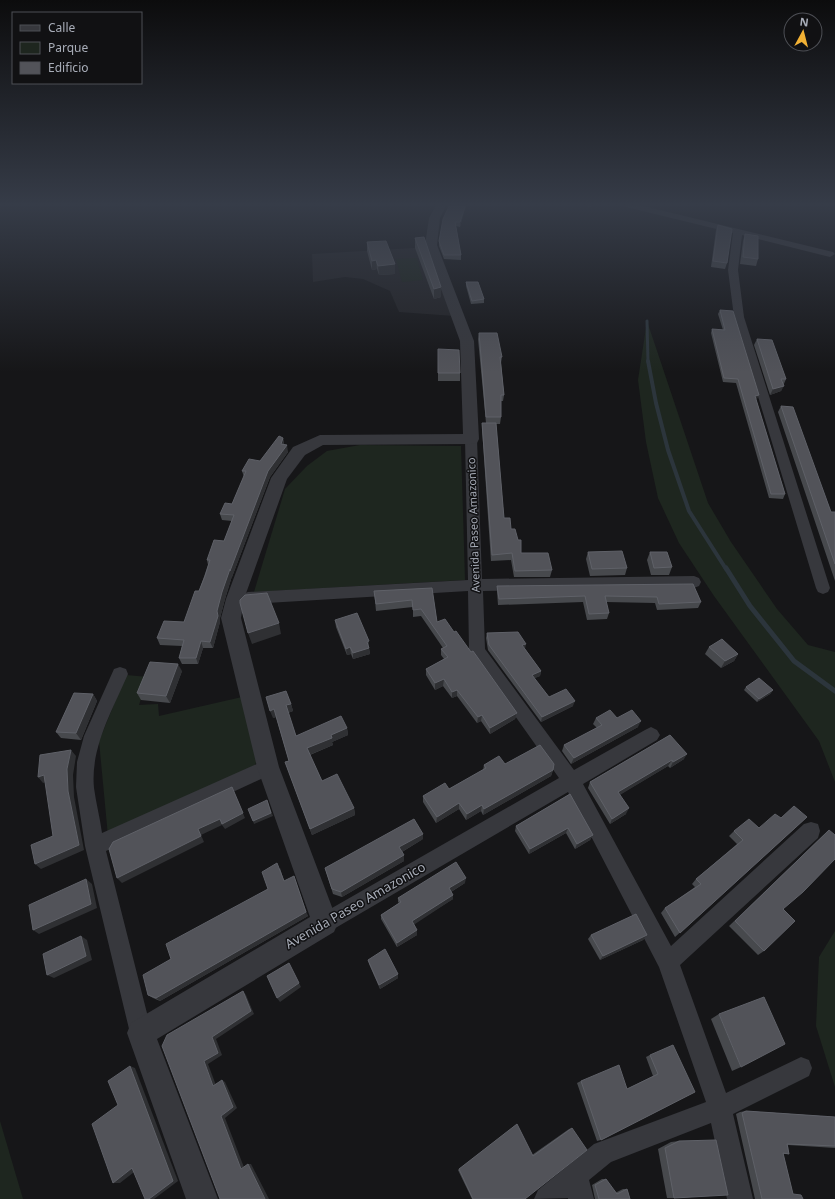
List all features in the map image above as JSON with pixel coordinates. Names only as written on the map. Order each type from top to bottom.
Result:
[{"type":"street","name":"Avenida Paseo Amazonico","points":[[437,260],[467,341],[477,651],[571,780]]},
{"type":"street","points":[[734,260],[733,270],[739,317],[823,588]]},
{"type":"street","points":[[325,923],[268,767],[231,618],[235,599],[279,478],[299,451],[320,440],[471,439]]},
{"type":"street","points":[[235,599],[475,585],[694,582]]},
{"type":"street","points":[[120,674],[94,736],[86,762],[85,787],[95,846],[141,1033],[202,1199]]},
{"type":"street","name":"Avenida Paseo Amazonico","points":[[141,1033],[325,923],[651,735]]},
{"type":"street","points":[[95,846],[268,767]]},
{"type":"street","points":[[571,780],[668,962],[720,1108],[740,1199]]},
{"type":"street","points":[[668,962],[811,831]]},
{"type":"street","points":[[547,1199],[602,1153],[720,1108],[801,1068]]},
{"type":"street","points":[[576,1175],[581,1199]]},
{"type":"shaded area","points":[[312,260],[435,260],[454,316],[399,312],[390,291],[363,279],[345,277],[313,282]]},
{"type":"green space","points":[[396,260],[418,260],[423,280],[402,282]]},
{"type":"green space","points":[[647,321],[708,503],[731,542],[777,609],[808,645],[835,652],[835,782],[819,741],[714,596],[679,543],[658,498],[646,442],[638,380]]},
{"type":"green space","points":[[360,445],[461,446],[465,580],[254,592],[285,489],[307,466],[327,451]]},
{"type":"green space","points":[[126,675],[148,677],[139,705],[158,704],[159,716],[242,697],[259,756],[255,765],[108,836],[99,741]]},
{"type":"green space","points":[[835,931],[835,1087],[816,1026],[819,957]]},
{"type":"green space","points":[[0,1121],[23,1199],[0,1199]]},
{"type":"building","points":[[372,260],[393,260],[395,264],[378,266],[376,260]]},
{"type":"building","points":[[423,260],[432,260],[441,287],[434,289]]},
{"type":"building","points":[[713,260],[727,260],[727,263]]},
{"type":"building","points":[[466,282],[478,282],[484,299],[472,301]]},
{"type":"building","points":[[720,310],[733,311],[759,395],[755,396],[785,494],[771,494],[738,379],[724,378],[712,329],[725,330]]},
{"type":"building","points":[[479,333],[497,333],[502,357],[500,357],[504,395],[501,395],[501,417],[486,417]]},
{"type":"building","points":[[757,339],[772,340],[786,379],[781,379],[784,386],[773,389]]},
{"type":"building","points":[[438,349],[459,350],[460,373],[438,373]]},
{"type":"building","points":[[781,406],[793,407],[831,512],[835,512],[835,564]]},
{"type":"building","points":[[482,423],[496,423],[504,518],[510,518],[511,529],[515,529],[518,540],[521,540],[521,553],[548,553],[552,570],[515,571],[512,553],[492,555]]},
{"type":"building","points":[[279,436],[283,438],[281,444],[287,445],[268,471],[222,592],[217,611],[218,616],[210,642],[201,641],[196,658],[179,658],[184,640],[157,638],[164,621],[184,622],[195,591],[199,591],[205,576],[210,560],[207,560],[214,540],[224,541],[234,515],[220,514],[225,503],[232,504],[246,471],[242,471],[249,459],[260,461]]},
{"type":"building","points":[[622,551],[627,568],[592,569],[588,552]]},
{"type":"building","points":[[650,552],[667,552],[672,567],[654,568]]},
{"type":"building","points":[[693,584],[701,602],[659,604],[657,597],[605,596],[609,613],[589,614],[585,596],[499,599],[497,586]]},
{"type":"building","points":[[432,588],[437,622],[445,619],[454,632],[456,631],[471,652],[473,651],[517,713],[490,728],[482,715],[478,717],[457,690],[452,692],[444,679],[435,683],[426,669],[448,657],[441,649],[447,646],[421,609],[413,610],[412,600],[376,604],[374,591]]},
{"type":"building","points":[[267,593],[279,623],[248,633],[240,600],[245,595]]},
{"type":"building","points":[[357,613],[369,641],[367,642],[369,648],[353,653],[350,647],[346,649],[335,620]]},
{"type":"building","points":[[518,632],[526,644],[522,645],[541,671],[532,675],[549,697],[566,689],[575,701],[542,717],[489,645],[487,633]]},
{"type":"building","points":[[722,639],[738,654],[725,661],[709,647]]},
{"type":"building","points":[[150,662],[178,664],[166,696],[137,693]]},
{"type":"building","points":[[759,678],[773,690],[759,699],[746,687]]},
{"type":"building","points":[[286,691],[291,704],[286,705],[296,736],[341,716],[347,728],[331,735],[332,738],[307,748],[322,781],[337,774],[354,808],[310,829],[285,762],[289,761],[274,709],[270,711],[266,697]]},
{"type":"building","points":[[74,693],[93,694],[76,733],[56,732]]},
{"type":"building","points":[[610,710],[617,718],[632,710],[641,721],[574,758],[564,745],[602,725],[596,718]]},
{"type":"building","points":[[670,735],[687,754],[673,762],[672,760],[618,792],[629,808],[612,819],[590,782]]},
{"type":"building","points":[[540,745],[554,764],[553,770],[484,809],[482,805],[467,814],[459,803],[437,817],[423,796],[445,783],[449,789],[486,768],[484,765],[499,756],[505,764]]},
{"type":"building","points":[[71,750],[67,769],[68,791],[79,845],[35,864],[31,845],[53,836],[44,775],[38,777],[40,755]]},
{"type":"building","points":[[232,787],[243,813],[222,824],[220,819],[198,829],[201,836],[117,878],[109,849],[113,842]]},
{"type":"building","points":[[570,794],[593,835],[577,844],[568,828],[530,849],[516,826]]},
{"type":"building","points":[[267,800],[271,813],[253,821],[248,809]]},
{"type":"building","points":[[794,806],[807,817],[680,933],[665,908],[701,884],[696,879],[743,840],[734,831],[749,819],[759,828],[775,814],[781,818]]},
{"type":"building","points":[[414,819],[423,834],[399,847],[404,855],[341,892],[332,889],[325,868]]},
{"type":"building","points":[[829,830],[835,835],[835,859],[803,892],[783,909],[795,921],[764,951],[735,921]]},
{"type":"building","points":[[456,862],[466,878],[449,888],[453,895],[412,921],[417,930],[397,943],[381,915],[401,902],[398,898]]},
{"type":"building","points":[[277,863],[284,881],[294,876],[306,912],[156,998],[148,995],[143,975],[171,959],[166,944],[268,889],[262,872]]},
{"type":"building","points":[[86,879],[91,904],[33,930],[29,905]]},
{"type":"building","points":[[636,914],[647,935],[603,956],[591,935]]},
{"type":"building","points":[[81,936],[86,956],[47,975],[43,954]]},
{"type":"building","points":[[385,949],[398,974],[379,985],[368,960]]},
{"type":"building","points":[[289,963],[299,983],[277,998],[267,976]]},
{"type":"building","points":[[243,991],[251,1011],[212,1037],[218,1053],[204,1061],[213,1086],[222,1080],[233,1107],[221,1116],[241,1169],[248,1164],[265,1199],[220,1199],[162,1046],[167,1035]]},
{"type":"building","points":[[764,997],[785,1044],[741,1067],[719,1014]]},
{"type":"building","points":[[673,1045],[695,1092],[601,1140],[581,1081],[619,1065],[627,1089],[658,1074],[650,1055]]},
{"type":"building","points":[[130,1066],[173,1181],[149,1199],[145,1199],[132,1168],[113,1183],[92,1124],[118,1105],[108,1081]]},
{"type":"building","points":[[746,1111],[835,1117],[835,1146],[787,1144],[789,1154],[783,1153],[793,1194],[801,1195],[803,1199],[762,1199],[742,1113]]},
{"type":"building","points":[[517,1124],[533,1156],[572,1128],[587,1150],[525,1199],[473,1199],[459,1169]]},
{"type":"building","points":[[716,1140],[728,1195],[674,1198],[665,1148],[679,1141]]},
{"type":"building","points":[[606,1179],[617,1194],[627,1189],[630,1199],[599,1199],[595,1185]]},
{"type":"waterway","points":[[647,321],[648,362]]},
{"type":"waterway","points":[[648,361],[656,403],[668,450],[689,511],[726,569]]},
{"type":"waterway","points":[[726,568],[750,606],[794,661],[835,691]]}]
